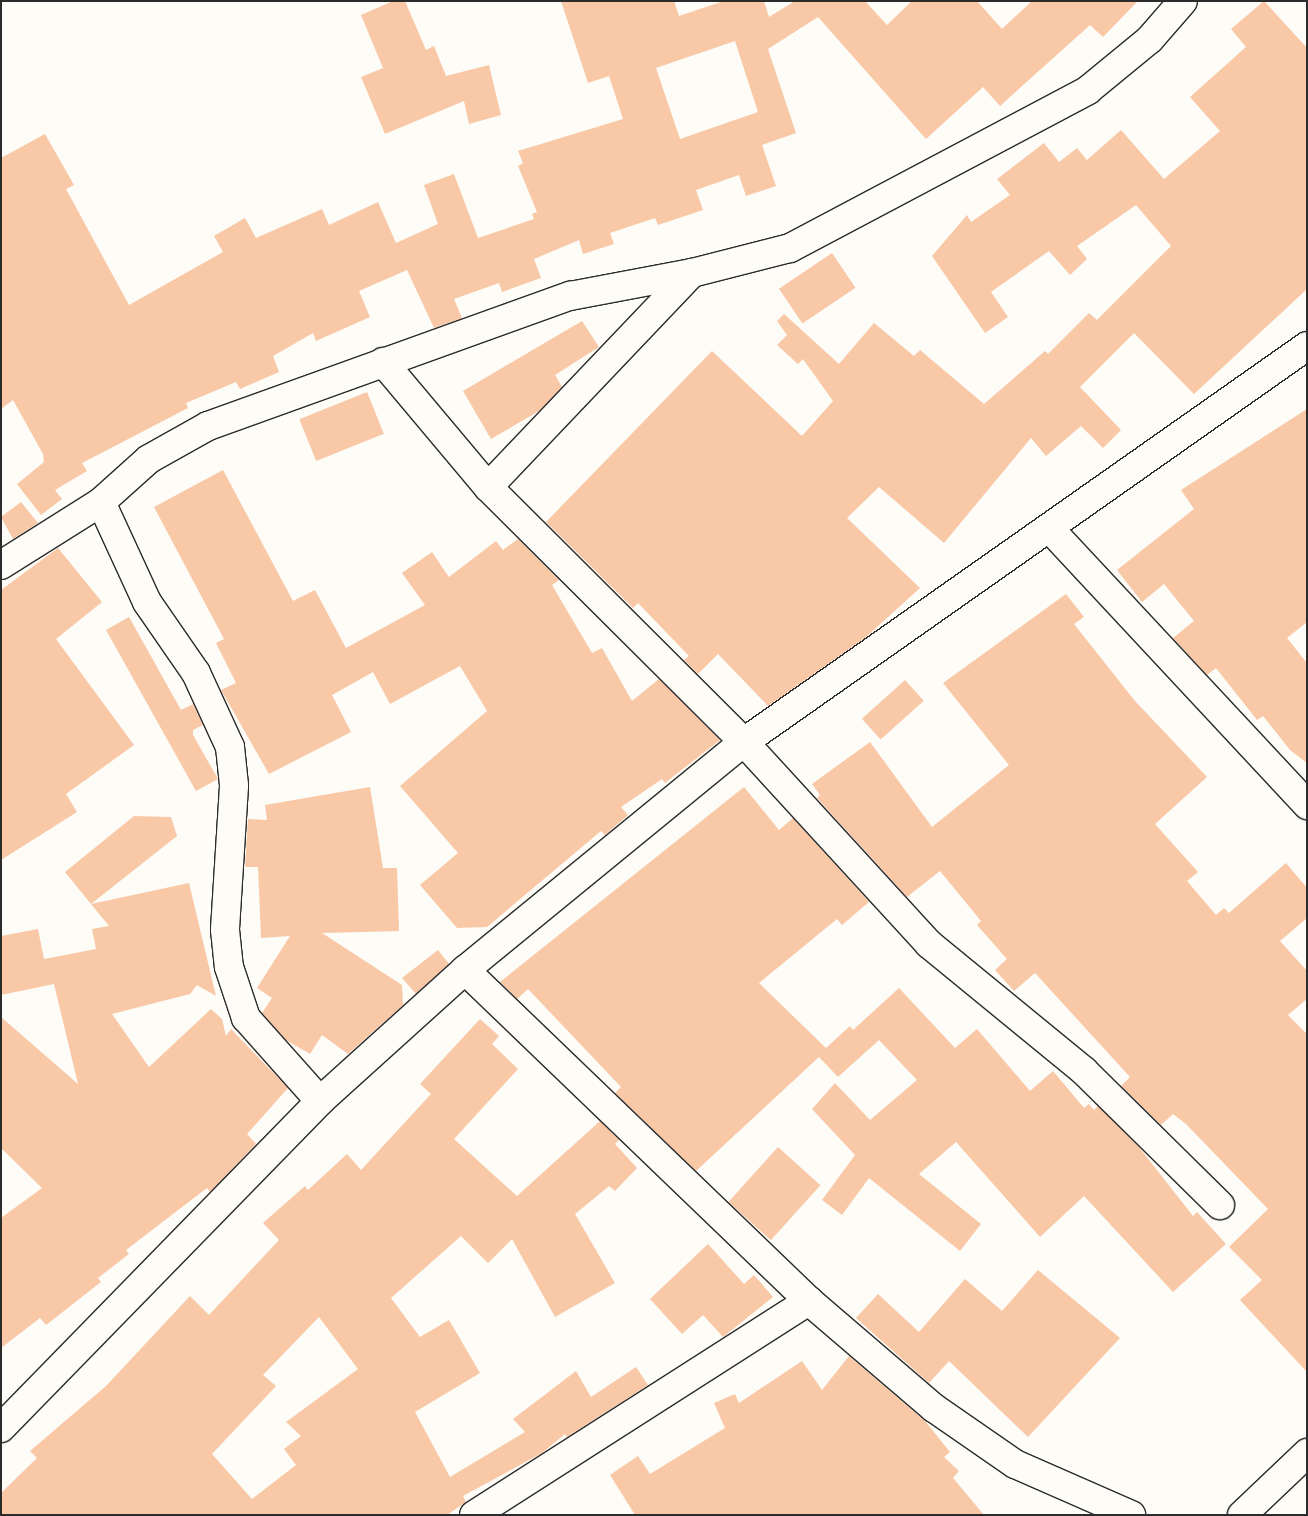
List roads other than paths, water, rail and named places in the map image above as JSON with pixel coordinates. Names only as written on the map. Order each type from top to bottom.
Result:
[{"type":"street","points":[[1,565],[101,502],[149,459],[208,426],[570,296],[692,273],[790,248],[1088,90],[1150,39],[1183,1]]},
{"type":"street","points":[[488,487],[692,273]]},
{"type":"street","points":[[1,1428],[320,1101],[465,970],[744,742],[1307,346]]},
{"type":"street","points":[[383,362],[488,487],[744,742],[929,944],[1084,1071],[1220,1205]]},
{"type":"street","points":[[101,502],[147,602],[196,672],[230,747],[234,786],[225,930],[229,967],[246,1018],[320,1101]]},
{"type":"street","points":[[1049,528],[1307,806]]},
{"type":"street","points":[[465,970],[809,1301],[934,1408],[1014,1464],[1131,1515]]},
{"type":"street","points":[[474,1515],[809,1301]]},
{"type":"street","points":[[1242,1515],[1307,1453]]}]
